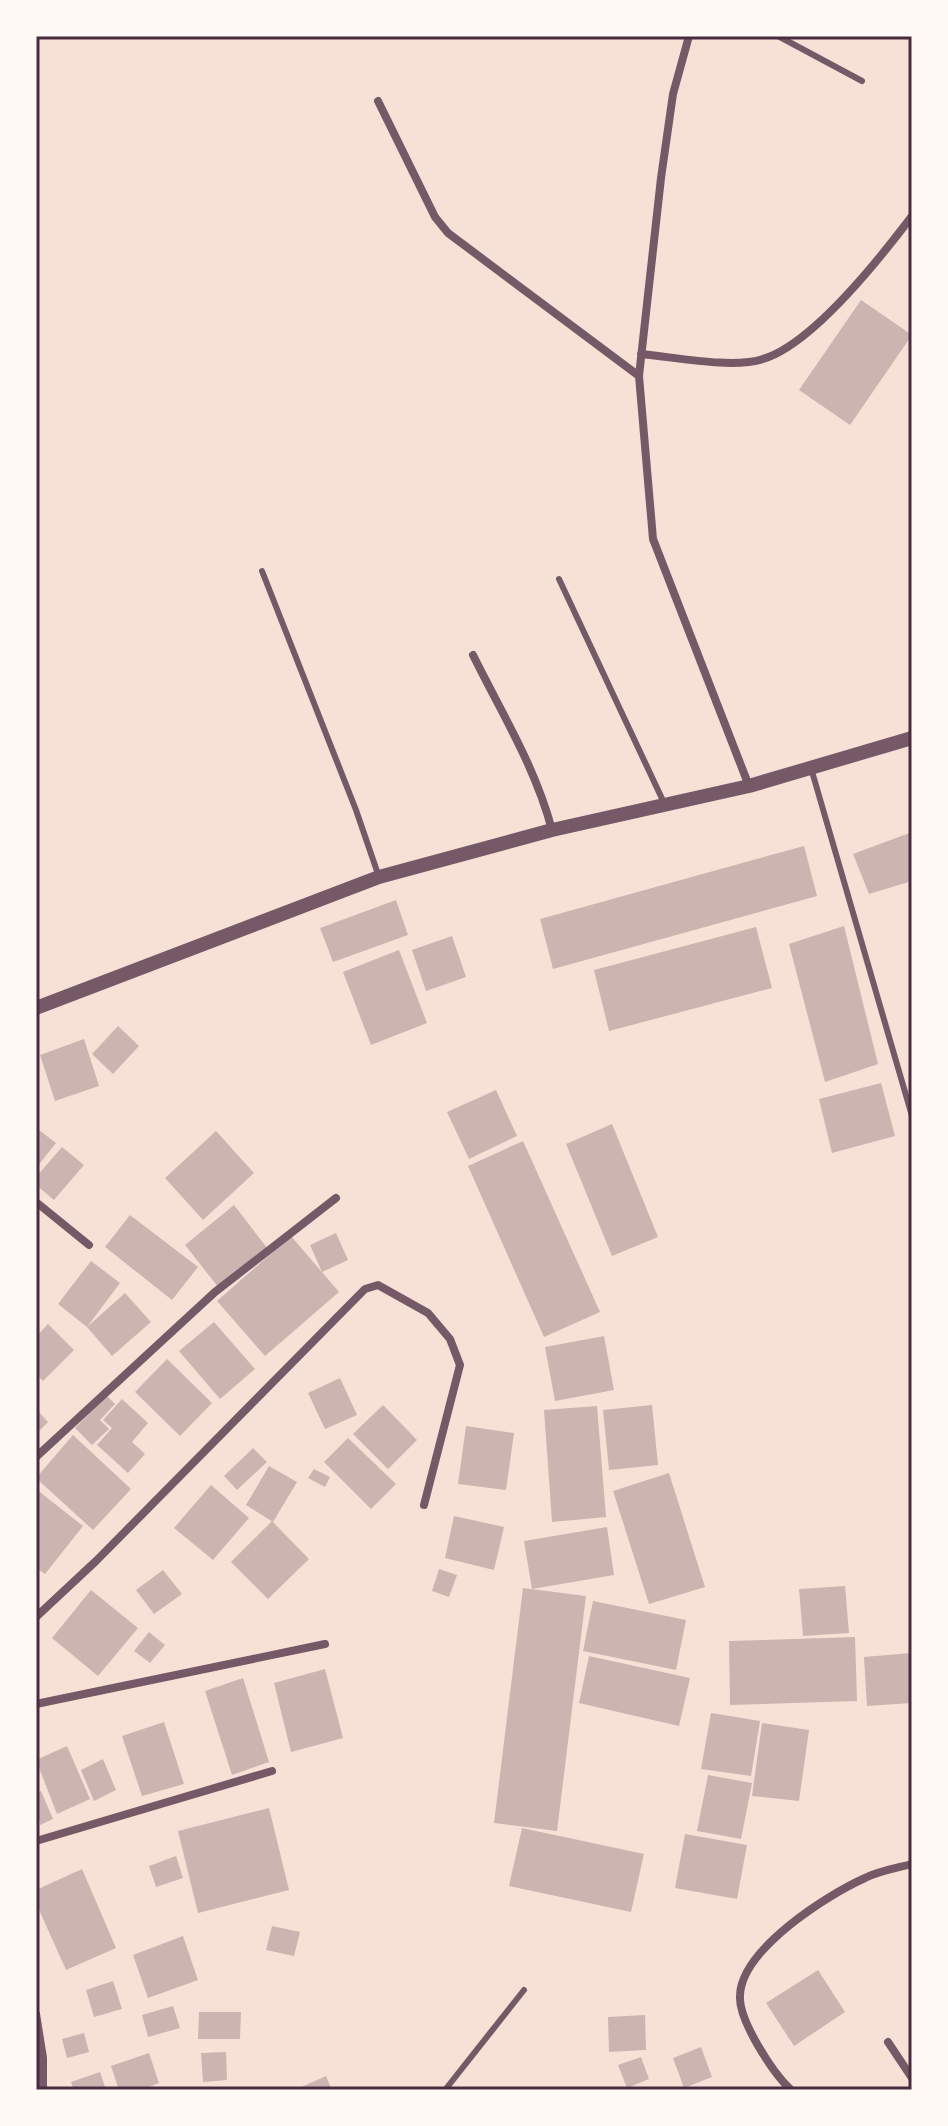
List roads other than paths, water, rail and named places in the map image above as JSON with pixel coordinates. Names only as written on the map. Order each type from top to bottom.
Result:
[{"type":"street","points":[[689,36],[673,94],[639,376],[653,539],[749,786]]},
{"type":"street","points":[[378,101],[435,217],[448,233],[639,376]]},
{"type":"street","points":[[641,354],[747,361],[778,352],[813,328],[881,257],[912,216]]},
{"type":"street","points":[[473,655],[497,705],[519,738],[541,790],[552,830]]},
{"type":"street","points":[[36,1008],[379,877],[552,830],[749,786],[912,738]]},
{"type":"street","points":[[36,1457],[215,1292],[336,1198]]},
{"type":"street","points":[[36,1202],[89,1245]]},
{"type":"street","points":[[36,1617],[96,1561],[365,1289],[378,1285],[428,1313],[450,1339],[460,1365],[424,1505]]},
{"type":"street","points":[[36,1704],[325,1644]]},
{"type":"street","points":[[36,1841],[272,1771]]},
{"type":"street","points":[[791,2090],[747,2024],[739,1995],[747,1968],[770,1942],[824,1902],[866,1877],[912,1864]]},
{"type":"street","points":[[36,2014],[43,2090]]},
{"type":"street","points":[[888,2042],[912,2078]]},
{"type":"lane","points":[[778,36],[862,81]]},
{"type":"lane","points":[[262,571],[356,810],[379,877]]},
{"type":"lane","points":[[559,579],[665,805]]},
{"type":"lane","points":[[811,768],[912,1116]]},
{"type":"lane","points":[[445,2090],[524,1990]]}]
